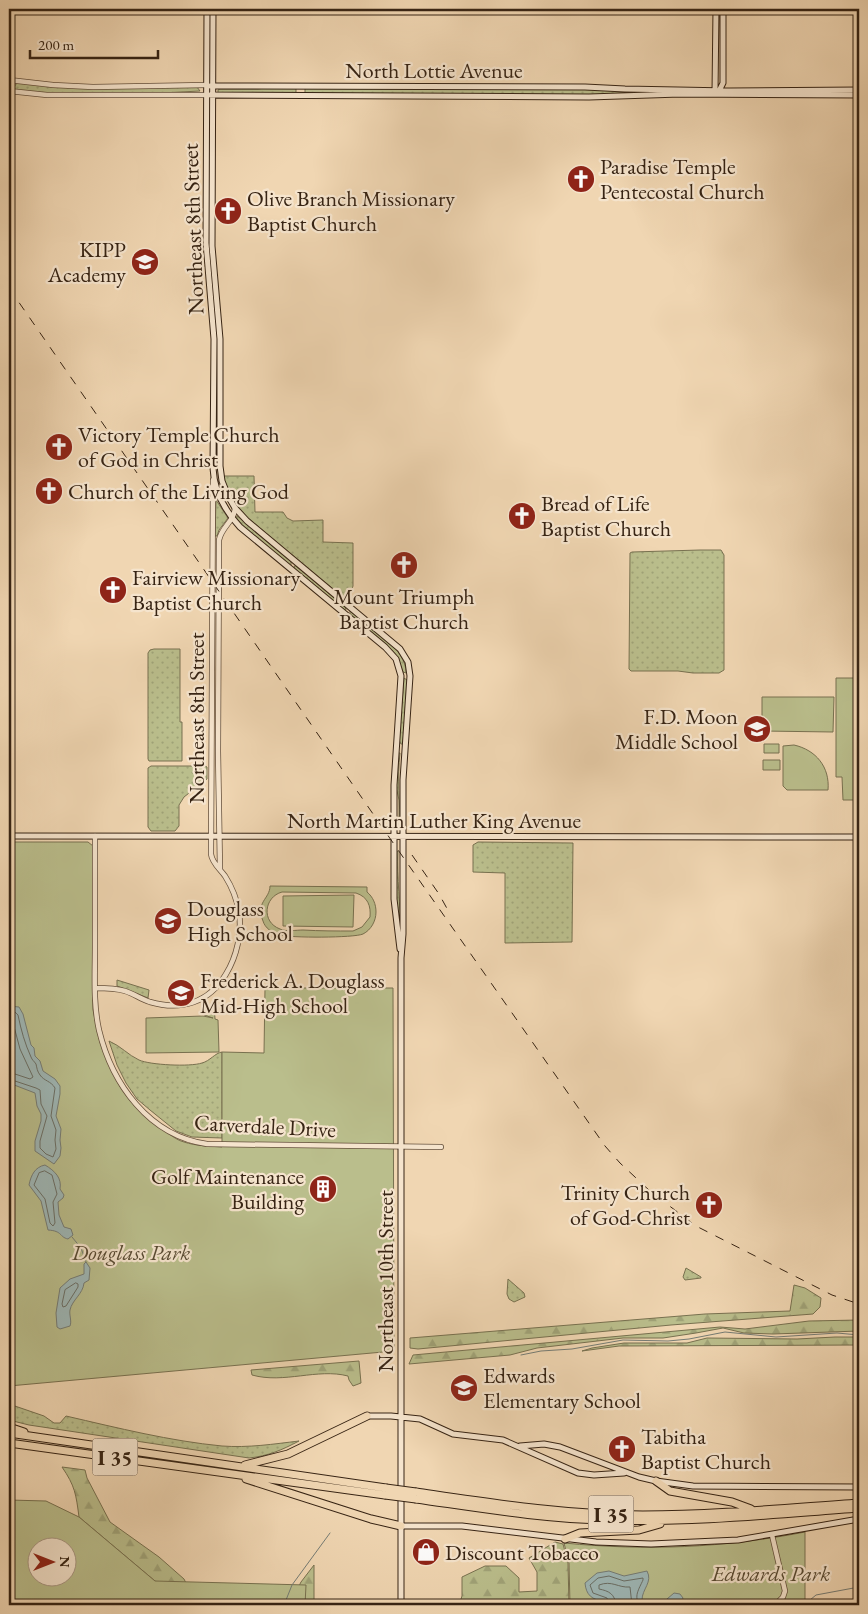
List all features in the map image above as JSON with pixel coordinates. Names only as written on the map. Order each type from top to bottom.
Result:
[{"type":"highway","points":[[240,1467],[288,1454],[366,1416]]},
{"type":"highway","points":[[9,1427],[51,1439]]},
{"type":"highway","name":"I 35","points":[[9,1433],[240,1467],[386,1492]]},
{"type":"highway","name":"I 35","points":[[9,1443],[416,1496],[538,1509],[608,1514],[675,1514],[859,1503]]},
{"type":"highway","points":[[229,1473],[273,1489],[401,1526]]},
{"type":"highway","points":[[656,1481],[670,1491],[732,1502],[754,1510]]},
{"type":"highway","name":"I 35","points":[[416,1496],[537,1516],[600,1520],[670,1521],[859,1508]]},
{"type":"highway","points":[[565,1539],[580,1533],[639,1530],[670,1521]]},
{"type":"main road","name":"Northeast 8th Street","points":[[206,9],[207,261],[214,348],[216,448]]},
{"type":"main road","name":"Northeast 8th Street","points":[[213,9],[212,246],[220,340],[216,448]]},
{"type":"main road","points":[[716,9],[717,92]]},
{"type":"main road","points":[[717,92],[723,84],[723,9]]},
{"type":"main road","name":"North Lottie Avenue","points":[[206,86],[575,87],[859,95]]},
{"type":"main road","name":"North Lottie Avenue","points":[[206,95],[589,97],[717,92],[859,90]]},
{"type":"main road","points":[[216,448],[214,474],[218,494],[233,519]]},
{"type":"main road","points":[[216,448],[222,481],[235,508]]},
{"type":"main road","name":"Northeast 10th Street","points":[[235,508],[247,521],[386,636],[405,656],[410,671],[404,772],[403,934],[401,958],[401,1605]]},
{"type":"main road","name":"Northeast 10th Street","points":[[233,519],[385,647],[396,659],[400,667],[401,680],[394,777],[394,899],[401,958]]},
{"type":"main road","name":"North Martin Luther King Avenue","points":[[9,836],[859,837]]},
{"type":"main road","points":[[366,1416],[401,1417],[428,1421],[453,1434],[495,1438],[520,1446],[536,1456],[578,1473],[594,1475],[625,1473],[656,1481],[712,1487],[859,1487]]},
{"type":"main road","points":[[520,1446],[544,1444],[560,1447],[625,1473]]},
{"type":"main road","points":[[401,1526],[469,1527],[565,1539],[650,1544],[712,1542],[772,1535],[859,1519]]},
{"type":"street","name":"North Lottie Avenue","points":[[9,80],[85,86],[206,86]]},
{"type":"street","name":"North Lottie Avenue","points":[[9,91],[47,95],[206,95]]},
{"type":"street","name":"Northeast 8th Street","points":[[95,988],[120,990],[150,1002],[168,1005],[188,1004],[197,1001],[211,992],[223,979],[230,968],[237,947],[240,934],[237,906],[231,887],[212,858],[214,474]]},
{"type":"street","name":"Northeast 8th Street","points":[[221,870],[219,836],[219,540],[222,530],[233,519],[235,508]]},
{"type":"street","name":"Carverdale Drive","points":[[95,836],[95,988],[99,1031],[119,1080],[142,1111],[172,1133],[193,1142],[207,1144],[441,1147]]},
{"type":"street","points":[[772,1535],[785,1591],[783,1597],[775,1605]]},
{"type":"green space","points":[[17,83],[85,88],[197,87],[200,91],[143,94],[49,93],[15,91],[13,88]]},
{"type":"green space","points":[[293,87],[296,89],[296,92],[293,94],[218,93],[220,89]]},
{"type":"green space","points":[[308,87],[590,88],[641,91],[641,93],[590,95],[308,94],[305,93],[305,89]]},
{"type":"green space","points":[[223,476],[254,476],[255,512],[283,512],[287,518],[293,521],[323,520],[323,542],[353,543],[353,586],[350,595],[343,597],[249,519],[233,500]]},
{"type":"green space","points":[[216,500],[228,518],[217,536],[215,536]]},
{"type":"green space","points":[[235,516],[291,561],[291,566],[240,525]]},
{"type":"green space","points":[[721,550],[724,555],[724,670],[719,673],[631,671],[629,669],[630,553]]},
{"type":"green space","points":[[294,566],[345,607],[346,610],[295,570]]},
{"type":"green space","points":[[350,611],[376,630],[393,646],[405,664],[406,673],[403,672],[393,651],[350,615]]},
{"type":"green space","points":[[154,649],[180,649],[182,761],[149,761],[148,759],[148,653]]},
{"type":"green space","points":[[404,678],[407,680],[403,744],[401,744],[399,740]]},
{"type":"green space","points":[[836,678],[859,678],[859,800],[843,800],[842,777],[836,777]]},
{"type":"green space","points":[[762,697],[834,697],[833,732],[762,731]]},
{"type":"green space","points":[[764,744],[779,744],[779,753],[764,753]]},
{"type":"green space","points":[[794,745],[809,751],[820,761],[827,774],[828,790],[787,790],[783,786],[783,746]]},
{"type":"green space","points":[[398,753],[400,753],[400,828],[399,800],[396,786]]},
{"type":"green space","points":[[763,760],[780,760],[780,770],[763,770]]},
{"type":"green space","points":[[151,766],[207,767],[207,779],[184,797],[179,805],[179,826],[175,831],[151,831],[148,827],[148,768]]},
{"type":"green space","name":"Douglass Park","points":[[9,842],[88,842],[93,846],[93,1010],[102,1045],[115,1077],[134,1105],[146,1117],[181,1141],[222,1147],[222,1052],[264,1053],[265,988],[393,988],[394,1351],[9,1386]]},
{"type":"green space","points":[[478,842],[573,843],[572,942],[505,943],[505,873],[473,872],[473,845]]},
{"type":"green space","points":[[398,851],[401,932],[399,932],[396,895],[396,852]]},
{"type":"green space","points":[[270,886],[367,887],[367,892],[375,906],[375,919],[373,925],[363,934],[322,937],[280,935],[267,928],[261,915],[262,905]],"holes":[[[282,892],[356,893],[368,902],[370,917],[362,927],[353,931],[285,930],[274,926],[268,916],[268,904],[271,899]]]},
{"type":"green space","points":[[354,895],[353,927],[283,926],[283,896]]},
{"type":"green space","points":[[117,980],[149,990],[148,998],[117,986]]},
{"type":"green space","points":[[214,1004],[215,1019],[218,1020],[219,1052],[146,1053],[146,1018],[203,1016],[213,1018],[204,1015]]},
{"type":"green space","points":[[109,1041],[139,1060],[161,1064],[196,1064],[205,1062],[222,1052],[222,1138],[192,1137],[176,1131],[137,1099],[117,1065]]},
{"type":"green space","points":[[686,1268],[701,1278],[685,1280],[683,1277]]},
{"type":"green space","points":[[508,1279],[524,1293],[525,1297],[514,1302],[509,1299],[507,1294]]},
{"type":"green space","points":[[794,1285],[805,1288],[821,1298],[820,1307],[813,1314],[671,1325],[418,1349],[410,1348],[410,1338],[705,1314],[790,1311]]},
{"type":"green space","points":[[859,1320],[859,1331],[773,1334],[744,1333],[723,1328],[663,1338],[623,1338],[537,1348],[510,1355],[409,1364],[413,1355],[720,1327],[745,1329],[809,1321]]},
{"type":"green space","points":[[859,1337],[859,1345],[619,1346],[582,1351],[624,1343],[687,1343],[707,1338],[797,1339]]},
{"type":"green space","points":[[359,1361],[361,1383],[353,1386],[348,1376],[336,1374],[276,1378],[252,1375],[251,1370]]},
{"type":"green space","points":[[9,1404],[44,1416],[54,1423],[60,1423],[66,1416],[144,1434],[202,1444],[241,1446],[299,1441],[275,1452],[249,1458],[29,1425],[9,1420]]},
{"type":"green space","points":[[62,1467],[85,1470],[87,1478],[110,1522],[159,1557],[184,1579],[195,1601],[155,1581],[79,1517],[74,1490]]},
{"type":"green space","points":[[9,1500],[46,1501],[79,1517],[155,1581],[306,1585],[305,1605],[9,1605]]},
{"type":"green space","name":"Edwards Park","points":[[805,1532],[805,1605],[570,1605],[569,1563],[564,1543],[625,1547],[715,1545]]},
{"type":"green space","points":[[555,1542],[563,1544],[568,1563],[569,1605],[459,1605],[462,1596],[462,1577],[485,1566],[506,1566],[519,1578],[519,1592],[537,1591],[537,1572],[529,1558]]},
{"type":"green space","points":[[314,1565],[314,1605],[289,1605],[301,1582]]},
{"type":"water","points":[[9,1006],[19,1007],[23,1014],[35,1056],[40,1061],[43,1071],[55,1079],[60,1086],[56,1116],[61,1129],[61,1148],[60,1156],[54,1164],[35,1151],[35,1141],[41,1121],[41,1114],[37,1106],[35,1093],[9,1083]]},
{"type":"water","points":[[45,1165],[55,1172],[60,1181],[60,1189],[64,1195],[58,1202],[59,1215],[64,1227],[71,1229],[73,1235],[68,1239],[59,1233],[48,1230],[41,1201],[29,1185],[34,1172]]},
{"type":"water","points":[[86,1262],[90,1268],[89,1280],[84,1283],[82,1290],[71,1306],[70,1326],[60,1329],[57,1327],[56,1313],[60,1288],[70,1279],[84,1274],[84,1264]]},
{"type":"water","points":[[609,1571],[624,1576],[647,1571],[649,1579],[642,1600],[648,1605],[604,1605],[604,1601],[590,1596],[585,1583],[597,1573]]},
{"type":"water","points":[[674,1593],[680,1594],[683,1598],[681,1605],[660,1605]]},
{"type":"waterway","points":[[72,1237],[81,1248],[86,1262]]},
{"type":"waterway","points":[[521,1355],[623,1340],[668,1341],[725,1332],[776,1337],[837,1333],[859,1335]]},
{"type":"waterway","points":[[282,1605],[292,1585],[330,1533]]},
{"type":"waterway","points":[[804,1605],[816,1595],[859,1587]]},
{"type":"railway","points":[[9,288],[605,1146],[651,1192],[696,1226],[832,1295],[859,1304]]},
{"type":"railway","points":[[412,855],[439,894],[450,914]]},
{"type":"place","name":"Paradise Temple Pentecostal Church","points":[[581,179]]},
{"type":"place","name":"Olive Branch Missionary Baptist Church","points":[[228,211]]},
{"type":"place","name":"KIPP Academy","points":[[145,262]]},
{"type":"place","name":"Victory Temple Church of God in Christ","points":[[59,447]]},
{"type":"place","name":"Church of the Living God","points":[[49,491]]},
{"type":"place","name":"Bread of Life Baptist Church","points":[[522,516]]},
{"type":"place","name":"Mount Triumph Baptist Church","points":[[404,565]]},
{"type":"place","name":"Fairview Missionary Baptist Church","points":[[113,590]]},
{"type":"place","name":"F.D. Moon Middle School","points":[[757,729]]},
{"type":"place","name":"Douglass High School","points":[[168,921]]},
{"type":"place","name":"Frederick A. Douglass Mid-High School","points":[[181,993]]},
{"type":"place","name":"Golf Maintenance Building","points":[[323,1189]]},
{"type":"place","name":"Trinity Church of God-Christ","points":[[709,1205]]},
{"type":"place","name":"Edwards Elementary School","points":[[464,1388]]},
{"type":"place","name":"Tabitha Baptist Church","points":[[622,1449]]},
{"type":"place","name":"Discount Tobacco","points":[[426,1552]]}]
